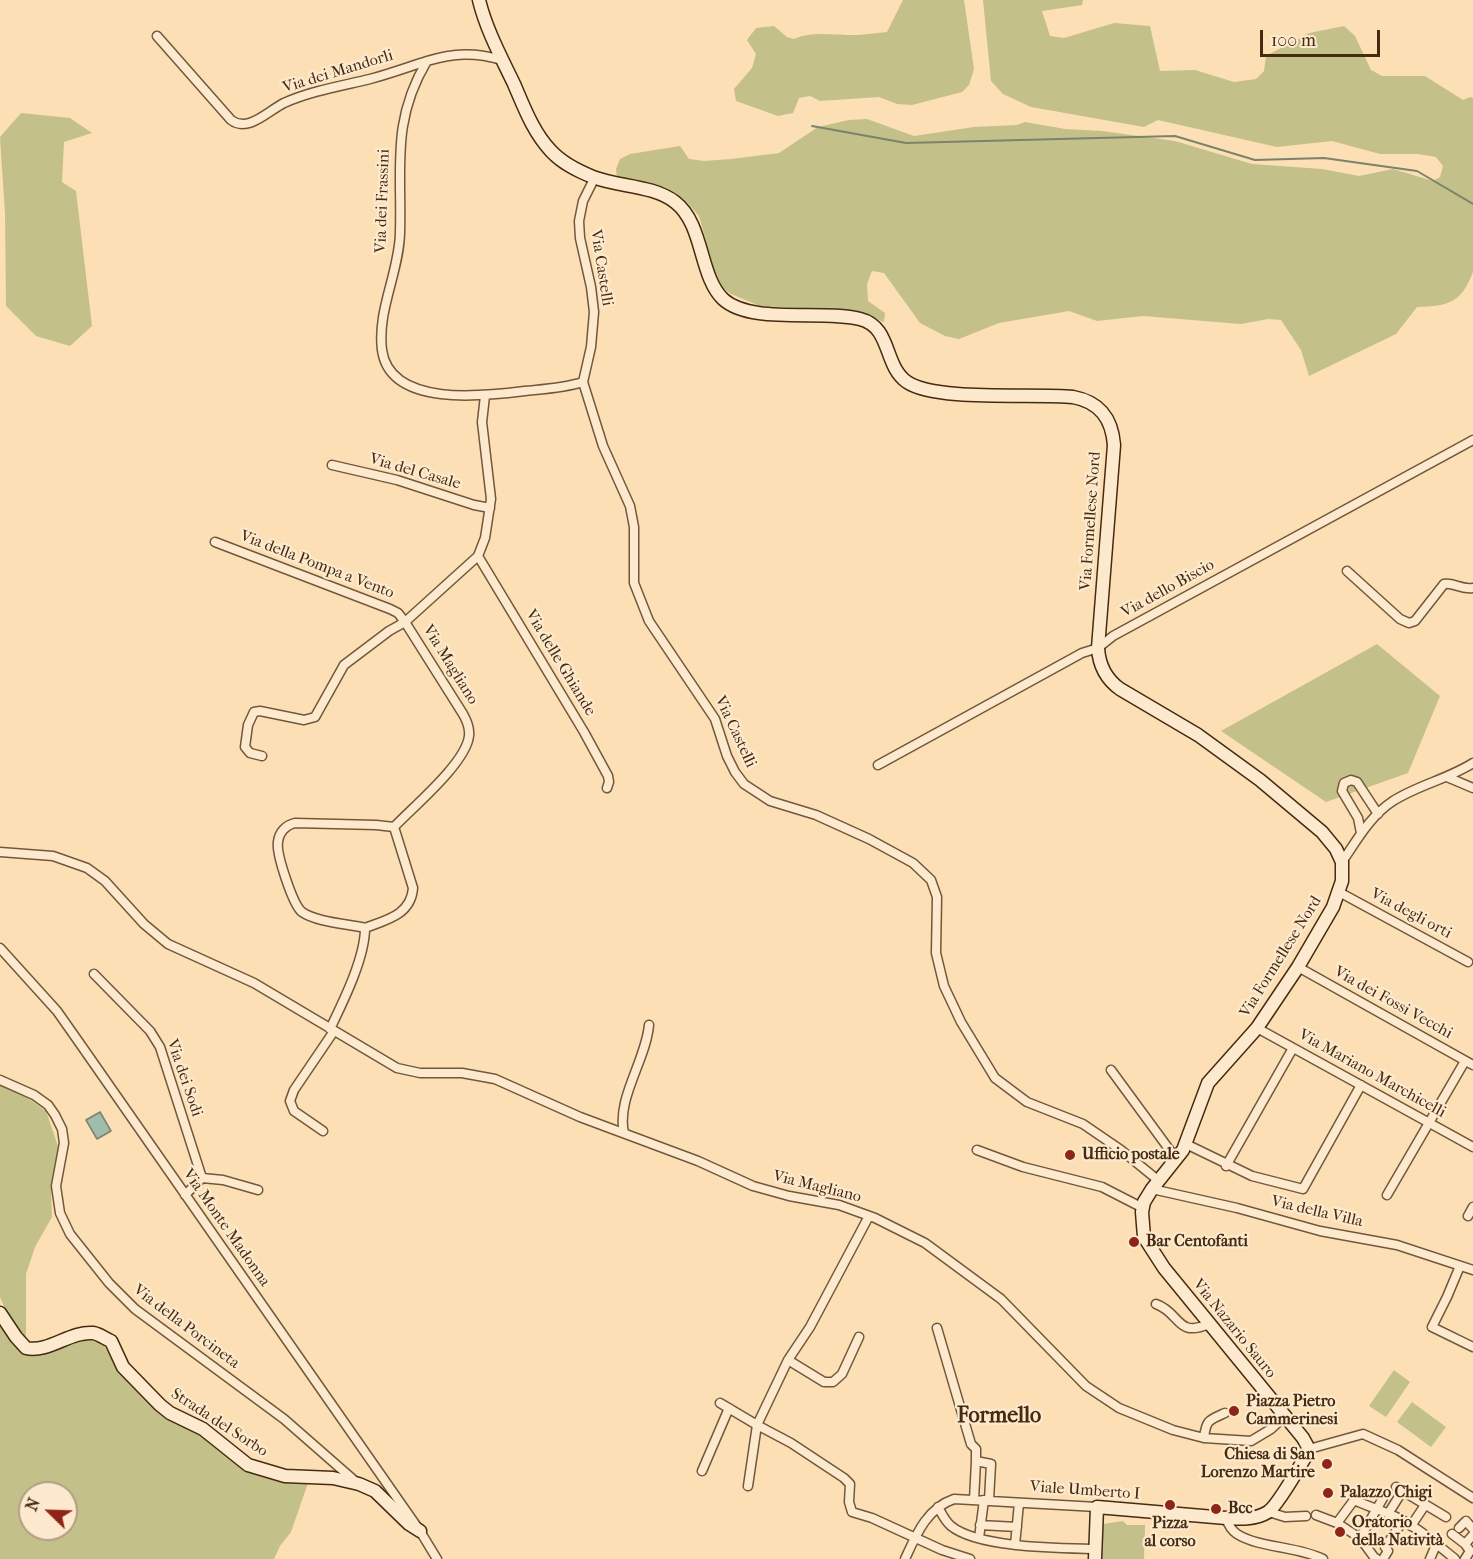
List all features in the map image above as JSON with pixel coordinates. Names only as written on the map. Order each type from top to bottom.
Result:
[{"type":"street","name":"Via Formellese Nord","points":[[479,0],[502,60],[543,141],[569,166],[615,184],[656,192],[681,207],[690,221],[717,292],[726,302],[738,308],[756,312],[854,318],[867,321],[880,332],[899,374],[910,383],[924,389],[952,393],[1073,397],[1091,403],[1103,412],[1112,430],[1114,454],[1098,648],[1101,665],[1114,684],[1198,735],[1252,774],[1322,832],[1336,849],[1342,862],[1343,876],[1340,892],[1333,907],[1298,967],[1257,1028],[1208,1083],[1186,1144],[1177,1160],[1155,1185]]},
{"type":"street","name":"Via dei Mandorli","points":[[157,36],[231,120],[240,125],[252,123],[273,109],[295,99],[427,61],[461,54],[482,54],[502,60]]},
{"type":"street","name":"Via dei Frassini","points":[[427,61],[405,111],[401,134],[399,242],[382,324],[382,354],[391,372],[411,387],[438,393],[485,396],[570,386],[583,381]]},
{"type":"street","name":"Via Castelli","points":[[595,177],[583,201],[579,221],[594,312],[591,347],[583,381],[603,446],[630,506],[634,527],[634,578],[638,596],[653,629],[715,719],[727,756],[738,777],[748,788],[762,797],[816,815],[862,836],[913,863],[933,882],[936,892],[936,953],[944,986],[961,1022],[992,1073],[1006,1088],[1027,1102],[1083,1124],[1121,1150],[1155,1185]]},
{"type":"street","name":"Via Magliano","points":[[394,827],[455,764],[465,749],[470,734],[464,714],[405,622],[478,556],[487,534],[490,508],[482,423],[485,396]]},
{"type":"street","name":"Via dello Biscio","points":[[878,765],[1078,655],[1098,648],[1113,636],[1473,440]]},
{"type":"street","name":"Via del Casale","points":[[332,465],[397,480],[490,508]]},
{"type":"street","name":"Via della Pompa a Vento","points":[[215,542],[390,609],[398,613],[405,622]]},
{"type":"street","name":"Via delle Ghiande","points":[[478,556],[584,732],[608,776],[607,788]]},
{"type":"street","points":[[1347,571],[1400,619],[1409,623],[1415,621],[1444,584],[1449,583],[1464,589],[1473,588]]},
{"type":"street","points":[[262,756],[250,753],[245,747],[248,725],[254,712],[260,711],[304,720],[315,717],[344,665],[386,633],[405,622]]},
{"type":"street","points":[[1342,862],[1361,833],[1378,814],[1400,798],[1473,763]]},
{"type":"street","points":[[1447,777],[1473,788]]},
{"type":"street","points":[[1361,833],[1358,818],[1342,791],[1344,783],[1351,780],[1357,782],[1372,801],[1378,814]]},
{"type":"street","points":[[295,823],[394,827],[412,888],[411,898],[401,913],[365,928],[312,917],[298,908],[278,849],[279,837],[286,826],[295,823]]},
{"type":"street","name":"Via Magliano","points":[[0,852],[53,856],[80,865],[105,881],[140,919],[168,944],[245,978],[402,1070],[470,1074],[495,1079],[570,1112],[690,1157],[759,1188],[839,1205],[869,1216],[925,1243],[1001,1299],[1086,1386],[1119,1408],[1173,1430],[1204,1438],[1251,1441],[1271,1429],[1284,1417]]},
{"type":"street","name":"Via degli orti","points":[[1340,892],[1468,962]]},
{"type":"street","points":[[323,1131],[294,1111],[290,1101],[294,1090],[332,1030],[354,974],[365,928]]},
{"type":"street","name":"Via Monte Madonna","points":[[0,948],[57,1011],[420,1531],[437,1559]]},
{"type":"street","name":"Via dei Fossi Vecchi","points":[[1298,967],[1470,1061]]},
{"type":"street","name":"Via dei Sodi","points":[[94,974],[150,1031],[160,1047],[202,1178]]},
{"type":"street","points":[[624,1133],[622,1124],[624,1110],[650,1025]]},
{"type":"street","name":"Via Mariano Marchicelli","points":[[1257,1028],[1473,1147]]},
{"type":"street","points":[[1226,1166],[1293,1048]]},
{"type":"street","points":[[1387,1195],[1470,1061]]},
{"type":"street","points":[[1111,1070],[1177,1160]]},
{"type":"street","name":"Via della Porcineta","points":[[0,1080],[42,1100],[52,1110],[58,1121],[64,1143],[56,1186],[60,1213],[70,1234],[112,1287],[135,1309],[284,1419],[359,1484]]},
{"type":"street","points":[[1186,1144],[1226,1166],[1252,1176],[1303,1189],[1361,1085]]},
{"type":"street","points":[[977,1150],[1023,1167],[1092,1184],[1143,1208]]},
{"type":"street","points":[[185,1194],[202,1178],[223,1179],[258,1190]]},
{"type":"street","name":"Via Nazario Sauro","points":[[1155,1185],[1143,1208],[1144,1237],[1164,1268],[1303,1438],[1309,1449]]},
{"type":"street","name":"Via della Villa","points":[[1155,1185],[1320,1231],[1397,1245],[1473,1270]]},
{"type":"street","points":[[1468,1216],[1473,1207]]},
{"type":"street","points":[[747,1486],[757,1425],[788,1360],[810,1327],[869,1216]]},
{"type":"street","points":[[1460,1266],[1432,1327],[1473,1347]]},
{"type":"street","points":[[1156,1304],[1164,1307],[1184,1328],[1195,1329],[1209,1324]]},
{"type":"street","name":"Strada del Sorbo","points":[[0,1313],[26,1348],[40,1349],[90,1333],[111,1341],[123,1367],[160,1405],[170,1413],[203,1430],[248,1465],[285,1476],[333,1478],[359,1484],[375,1491],[409,1524],[420,1531]]},
{"type":"street","points":[[937,1328],[971,1444],[976,1449],[974,1500]]},
{"type":"street","points":[[788,1360],[821,1380],[833,1382],[842,1374],[859,1337]]},
{"type":"street","points":[[720,1402],[791,1443],[844,1478],[850,1484],[849,1502],[852,1512],[872,1518],[948,1552],[970,1559]]},
{"type":"street","points":[[702,1471],[729,1408]]},
{"type":"street","points":[[1204,1438],[1207,1423],[1225,1413]]},
{"type":"street","points":[[1306,1516],[1285,1517],[1269,1512],[1309,1449],[1363,1434],[1398,1450],[1473,1498]]},
{"type":"street","points":[[976,1461],[992,1464],[979,1538]]},
{"type":"street","points":[[1389,1514],[1400,1489],[1446,1517]]},
{"type":"street","points":[[1360,1538],[1383,1498]]},
{"type":"street","name":"Viale Umberto I","points":[[938,1507],[954,1499],[1097,1507],[1244,1519],[1269,1512]]},
{"type":"street","points":[[1337,1523],[1353,1500],[1407,1523],[1455,1559]]},
{"type":"street","points":[[1015,1545],[1019,1503]]},
{"type":"street","points":[[1383,1559],[1388,1551],[1385,1547],[1389,1539],[1425,1505]]},
{"type":"street","points":[[905,1559],[928,1516],[938,1507],[952,1527],[964,1534],[1015,1545],[1094,1554],[1097,1507]]},
{"type":"street","points":[[1316,1515],[1337,1523],[1360,1538],[1377,1559]]},
{"type":"street","points":[[1227,1518],[1228,1525],[1237,1534],[1260,1542],[1298,1549],[1323,1559]]},
{"type":"street","points":[[1465,1559],[1470,1551],[1456,1531],[1466,1521],[1473,1529]]},
{"type":"street","points":[[981,1525],[1017,1527]]},
{"type":"street","points":[[1465,1544],[1473,1535]]},
{"type":"street","points":[[1430,1559],[1436,1545]]},
{"type":"shaded area","points":[[903,0],[964,0],[974,69],[969,85],[962,92],[912,105],[897,104],[879,97],[820,101],[810,96],[799,98],[793,113],[778,116],[736,101],[734,89],[752,68],[756,54],[747,40],[756,28],[774,26],[787,37],[794,39],[817,34],[859,35],[887,32]]},
{"type":"shaded area","points":[[983,0],[1083,0],[1082,5],[1042,11],[1050,36],[1064,38],[1114,23],[1150,26],[1160,71],[1195,70],[1234,82],[1256,79],[1264,71],[1266,56],[1309,33],[1344,26],[1355,36],[1371,70],[1382,76],[1425,76],[1463,100],[1473,98],[1473,272],[1464,290],[1446,304],[1417,307],[1396,334],[1309,376],[1301,350],[1281,320],[1268,319],[1241,324],[1143,316],[1097,321],[1069,311],[999,323],[959,339],[945,336],[920,323],[884,273],[872,271],[867,284],[868,301],[885,313],[884,322],[853,311],[760,306],[731,294],[723,288],[715,273],[699,216],[685,200],[667,188],[617,177],[616,169],[620,159],[630,154],[680,146],[689,159],[704,161],[779,153],[818,127],[849,120],[867,119],[914,136],[974,127],[1017,125],[1025,122],[1065,129],[1102,131],[1175,141],[1252,164],[1322,169],[1359,176],[1393,169],[1433,181],[1440,177],[1443,166],[1436,157],[1418,154],[1380,154],[1332,141],[1277,147],[1158,120],[1144,127],[1031,107],[1003,94],[991,81]]},
{"type":"shaded area","points":[[21,113],[70,118],[92,133],[64,142],[62,182],[76,191],[92,326],[70,346],[36,336],[6,306],[5,213],[0,137]]},
{"type":"shaded area","points":[[1377,644],[1440,696],[1408,773],[1326,802],[1221,731]]},
{"type":"shaded area","points":[[0,1083],[46,1111],[59,1149],[51,1190],[52,1217],[35,1247],[26,1274],[26,1338],[13,1324],[0,1297]]},
{"type":"shaded area","points":[[100,1112],[111,1131],[97,1139],[86,1120]]},
{"type":"shaded area","points":[[0,1325],[10,1340],[22,1350],[81,1340],[94,1341],[104,1346],[119,1373],[160,1413],[187,1425],[207,1438],[247,1470],[308,1483],[291,1532],[280,1546],[274,1559],[0,1559]]},
{"type":"shaded area","points":[[1394,1370],[1410,1382],[1386,1417],[1369,1406]]},
{"type":"shaded area","points":[[1412,1402],[1446,1427],[1431,1447],[1397,1422]]},
{"type":"shaded area","points":[[1123,1521],[1127,1525],[1145,1525],[1144,1559],[1099,1559],[1103,1524]]},
{"type":"waterway","points":[[812,126],[906,143],[1175,136],[1255,160],[1324,158],[1417,171],[1473,204]]},
{"type":"place","name":"Ufficio postale","points":[[1070,1155]]},
{"type":"place","name":"Bar Centofanti","points":[[1134,1242]]},
{"type":"place","name":"Piazza Pietro Cammerinesi","points":[[1234,1411]]},
{"type":"place","name":"Chiesa di San Lorenzo Martire","points":[[1327,1464]]},
{"type":"place","name":"Palazzo Chigi","points":[[1328,1493]]},
{"type":"place","name":"Pizza al corso","points":[[1170,1505]]},
{"type":"place","name":"Bcc","points":[[1216,1509]]},
{"type":"place","name":"Oratorio della Natività","points":[[1340,1532]]},
{"type":"district","name":"Formello","points":[[999,1417]]}]
